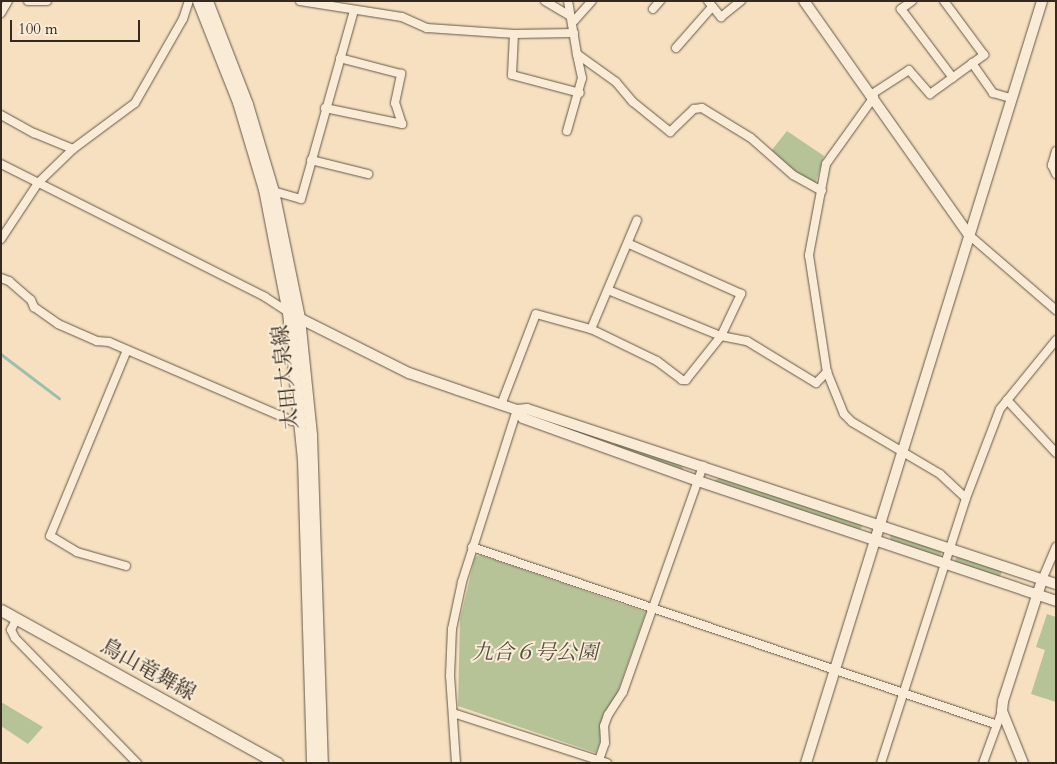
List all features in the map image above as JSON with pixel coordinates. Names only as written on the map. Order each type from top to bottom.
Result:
[{"type":"main road","name":"太田大泉線","points":[[198,1],[238,102],[261,180],[288,312],[304,421],[303,469],[312,763]]},
{"type":"main road","name":"太田大泉線","points":[[207,1],[247,104],[273,191],[299,318],[322,763]]},
{"type":"main road","name":"鳥山竜舞線","points":[[1,610],[277,763]]},
{"type":"street","points":[[1,13],[8,1]]},
{"type":"street","points":[[28,1],[47,1]]},
{"type":"street","points":[[1,239],[38,183],[73,149],[135,103],[178,28],[189,1]]},
{"type":"street","points":[[300,1],[402,17],[427,28],[514,34],[574,33]]},
{"type":"street","points":[[545,1],[572,19]]},
{"type":"street","points":[[566,131],[580,92],[582,78],[568,1]]},
{"type":"street","points":[[572,19],[592,1]]},
{"type":"street","points":[[652,9],[660,1]]},
{"type":"street","points":[[676,48],[710,4],[721,17],[741,1]]},
{"type":"street","points":[[804,1],[873,96],[904,147],[969,235],[1056,310]]},
{"type":"street","points":[[912,1],[901,9],[952,78]]},
{"type":"street","points":[[944,1],[984,55],[930,94],[909,70],[873,96],[826,164],[809,255],[827,372],[844,414],[902,454],[940,474],[966,498]]},
{"type":"street","points":[[806,763],[873,541],[902,454],[1042,1]]},
{"type":"street","points":[[273,191],[301,199],[354,10]]},
{"type":"street","points":[[514,34],[512,75],[580,92]]},
{"type":"street","points":[[577,54],[616,82],[633,102],[670,132],[694,109],[702,108],[751,138],[793,175],[822,191]]},
{"type":"street","points":[[325,108],[402,124],[395,103],[401,74],[340,58]]},
{"type":"street","points":[[972,63],[993,93],[1011,98]]},
{"type":"street","points":[[1,115],[73,149]]},
{"type":"street","points":[[1056,151],[1052,165],[1056,174]]},
{"type":"street","points":[[311,160],[368,174]]},
{"type":"street","points":[[1,164],[265,297],[299,318],[409,373],[517,410],[527,409],[703,466],[1056,584]]},
{"type":"street","points":[[590,330],[629,244],[637,220]]},
{"type":"street","points":[[501,404],[536,314],[590,330],[658,361],[682,380],[686,380],[721,336],[740,294],[629,244]]},
{"type":"street","points":[[1,278],[9,281],[31,300],[34,306],[58,324],[304,421]]},
{"type":"street","points":[[608,290],[721,336],[747,341],[816,383],[827,372]]},
{"type":"street","points":[[881,763],[966,498],[1007,400],[1056,340]]},
{"type":"street","points":[[126,566],[77,552],[50,536],[127,350]]},
{"type":"street","points":[[1007,400],[1056,453]]},
{"type":"street","points":[[517,410],[523,418],[698,481],[1056,601]]},
{"type":"street","points":[[456,763],[449,655],[452,630],[472,547],[517,410]]},
{"type":"street","points":[[453,713],[601,762],[606,742],[608,715],[623,692],[703,466]]},
{"type":"street","points":[[472,547],[652,610],[995,724]]},
{"type":"street","points":[[983,763],[995,724],[1002,711],[1042,580],[1056,547]]},
{"type":"street","points":[[17,618],[11,630],[15,638],[137,763]]},
{"type":"street","points":[[1002,711],[1023,763]]},
{"type":"green space","points":[[787,131],[824,156],[815,185],[796,175],[771,151]]},
{"type":"green space","points":[[616,443],[680,462],[685,473],[615,447]]},
{"type":"green space","points":[[723,476],[861,524],[862,526],[860,531],[712,482]]},
{"type":"green space","points":[[894,533],[941,551],[941,555],[936,558],[891,543],[890,535]]},
{"type":"green space","name":"九合６号公園","points":[[480,555],[646,612],[596,753],[458,706],[460,619],[475,557]]},
{"type":"green space","points":[[958,555],[1003,569],[999,579],[954,562]]},
{"type":"green space","points":[[1047,614],[1056,617],[1056,702],[1031,694],[1045,650],[1036,647]]},
{"type":"green space","points":[[1,702],[43,727],[28,744],[1,726]]},
{"type":"waterway","points":[[1,354],[59,398]]}]
